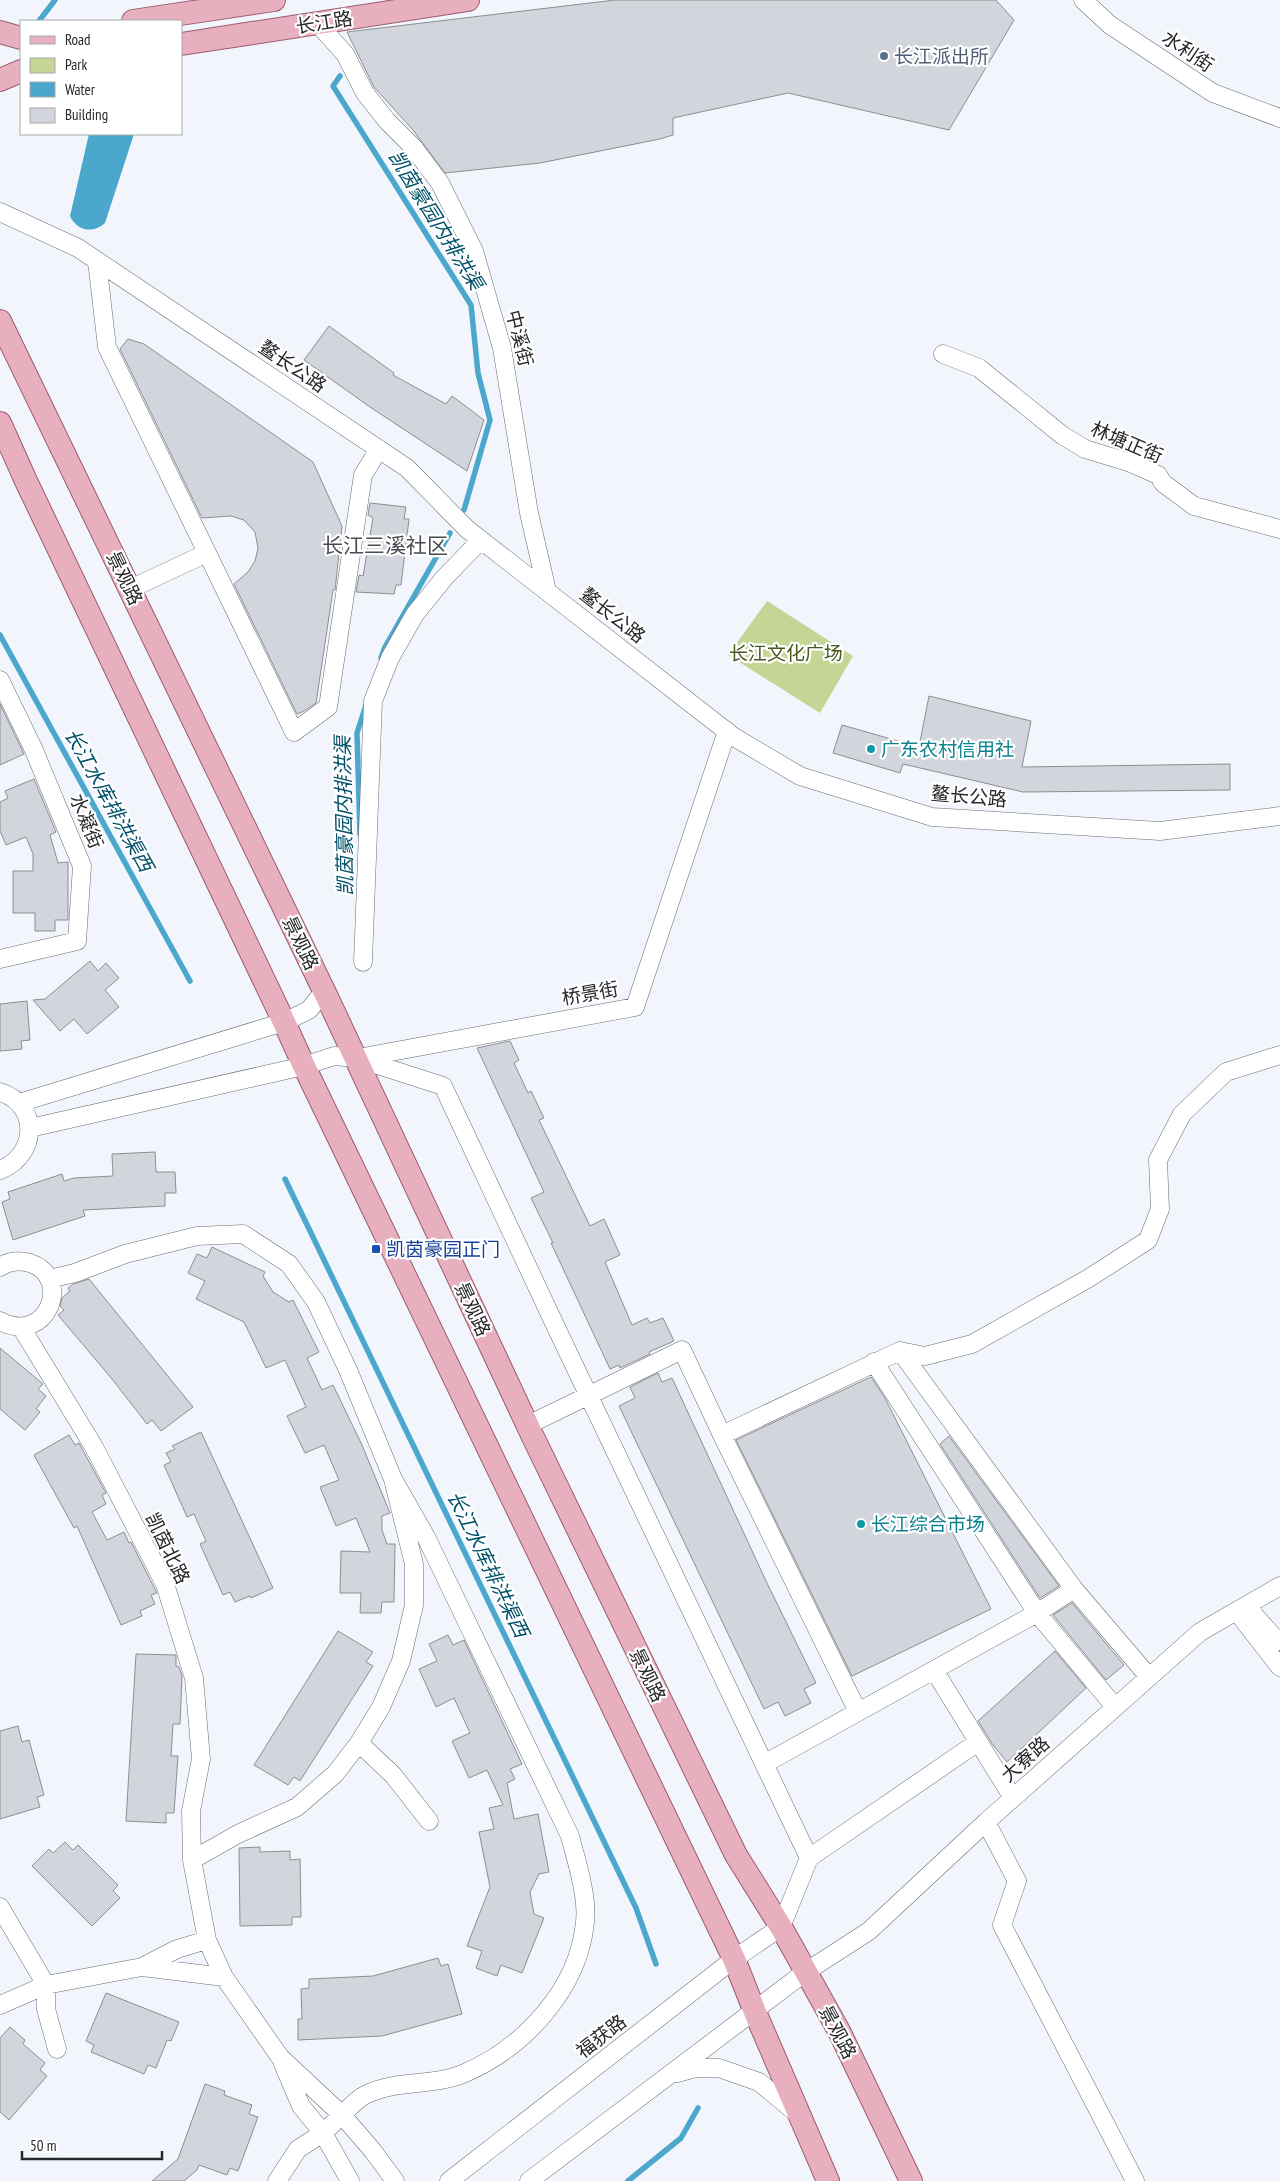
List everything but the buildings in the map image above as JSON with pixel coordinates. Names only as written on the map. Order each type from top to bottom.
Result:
[{"type":"main road","name":"长江路","points":[[140,20],[274,0]]},
{"type":"main road","name":"长江路","points":[[182,44],[468,0]]},
{"type":"main road","points":[[0,32],[20,38]]},
{"type":"main road","points":[[0,41],[20,38]]},
{"type":"main road","points":[[0,72],[20,70]]},
{"type":"main road","points":[[0,80],[20,70]]},
{"type":"main road","name":"景观路","points":[[0,321],[324,991],[528,1425],[736,1855],[781,1927],[804,1973],[838,2031],[911,2181]]},
{"type":"main road","points":[[0,423],[30,490],[304,1066],[734,1959],[828,2181]]},
{"type":"street","name":"水利街","points":[[1083,0],[1110,25],[1213,93],[1280,118]]},
{"type":"street","name":"中溪街","points":[[317,23],[345,54],[365,94],[387,121],[413,147],[440,183],[474,251],[502,348],[529,513],[547,591]]},
{"type":"street","name":"鳌长公路","points":[[0,212],[78,248],[407,468],[467,529],[727,731],[800,776],[932,817],[1160,831],[1280,816]]},
{"type":"street","points":[[97,260],[107,347],[294,732],[328,707],[363,475],[379,449]]},
{"type":"street","name":"林塘正街","points":[[943,354],[979,368],[1062,435],[1085,449],[1131,463],[1158,475],[1163,483],[1194,506],[1280,529]]},
{"type":"street","points":[[363,962],[373,701],[390,658],[415,614],[446,577],[482,540]]},
{"type":"street","points":[[130,589],[207,553]]},
{"type":"street","name":"水凝街","points":[[0,680],[34,748],[82,866],[77,941],[0,959]]},
{"type":"street","name":"桥景街","points":[[356,1058],[635,1006],[727,731]]},
{"type":"street","points":[[19,1103],[284,1022],[309,1010],[324,991]]},
{"type":"street","points":[[722,1435],[900,1350],[925,1356],[972,1344],[1089,1278],[1148,1240],[1160,1209],[1158,1160],[1182,1114],[1226,1072],[1280,1055]]},
{"type":"street","points":[[30,1128],[304,1066],[334,1056],[356,1058],[443,1086],[809,1858]]},
{"type":"street","points":[[0,1092],[19,1103],[26,1114],[30,1128],[29,1141],[23,1154],[14,1164],[0,1170]]},
{"type":"street","points":[[49,1279],[75,1273],[125,1254],[197,1236],[243,1234],[289,1264],[316,1302],[348,1370],[393,1478],[426,1537],[570,1836],[580,1875],[585,1920],[577,1960],[558,1996],[533,2027],[496,2055],[464,2074],[391,2085],[364,2095],[323,2133],[298,2149],[277,2181]]},
{"type":"street","points":[[0,1265],[23,1261],[33,1264],[42,1270],[49,1279],[52,1289],[52,1300],[48,1310],[41,1319],[32,1325],[10,1326],[0,1321]]},
{"type":"street","name":"凯茵北路","points":[[21,1327],[94,1447],[165,1584],[194,1678],[201,1759],[190,1811],[192,1860],[207,1940],[224,1977],[280,2056]]},
{"type":"street","points":[[528,1425],[682,1350],[858,1712]]},
{"type":"street","points":[[900,1350],[1074,1589],[1149,1677]]},
{"type":"street","points":[[874,1362],[1037,1612],[1115,1707]]},
{"type":"street","points":[[192,1860],[238,1834],[297,1807],[335,1774],[359,1742],[381,1707],[401,1661],[414,1605],[414,1564],[393,1478]]},
{"type":"street","name":"大寮路","points":[[804,1973],[869,1931],[986,1822],[1200,1632],[1280,1586]]},
{"type":"street","points":[[764,1764],[1037,1612],[1074,1589]]},
{"type":"street","points":[[1242,1609],[1280,1641]]},
{"type":"street","points":[[1242,1609],[1280,1667]]},
{"type":"street","points":[[934,1670],[1013,1798]]},
{"type":"street","points":[[359,1742],[393,1776],[429,1821]]},
{"type":"street","points":[[781,1927],[809,1858],[978,1742]]},
{"type":"street","points":[[986,1822],[1017,1881],[1002,1924],[1135,2181]]},
{"type":"street","points":[[0,1907],[46,1985],[46,2009],[57,2049]]},
{"type":"street","name":"福获路","points":[[449,2181],[734,1959],[781,1927]]},
{"type":"street","points":[[0,2005],[46,1985],[142,1967],[177,1949],[207,1940]]},
{"type":"street","points":[[142,1967],[224,1977]]},
{"type":"street","points":[[528,2181],[755,2012],[804,1973]]},
{"type":"street","points":[[280,2056],[342,2115],[373,2151],[395,2181]]},
{"type":"street","points":[[280,2056],[301,2106],[323,2133],[350,2181]]},
{"type":"street","points":[[672,2074],[696,2068],[719,2068],[759,2082],[800,2116]]},
{"type":"green space","name":"长江文化广场","points":[[767,601],[853,656],[820,713],[728,655]]},
{"type":"water","points":[[89,135],[134,135],[105,223],[90,230],[81,228],[70,216]]},
{"type":"waterway","name":"长江水库排洪渠西","points":[[40,20],[55,0]]},
{"type":"waterway","name":"凯茵豪园内排洪渠","points":[[340,76],[333,86],[471,305],[478,373],[490,420],[464,510]]},
{"type":"waterway","name":"凯茵豪园内排洪渠","points":[[381,658],[385,647],[450,533]]},
{"type":"waterway","name":"长江水库排洪渠西","points":[[0,635],[190,981]]},
{"type":"waterway","name":"凯茵豪园内排洪渠","points":[[360,834],[357,733],[366,705]]},
{"type":"waterway","name":"长江水库排洪渠西","points":[[285,1179],[636,1908],[656,1964]]},
{"type":"waterway","name":"长江水库排洪渠西","points":[[628,2181],[681,2138],[698,2108]]},
{"type":"place","name":"长江派出所","points":[[884,56]]},
{"type":"place","name":"广东农村信用社","points":[[871,749]]},
{"type":"place","name":"凯茵豪园正门","points":[[376,1249]]},
{"type":"place","name":"长江综合市场","points":[[861,1524]]},
{"type":"district","name":"长江三溪社区","points":[[385,545]]}]
